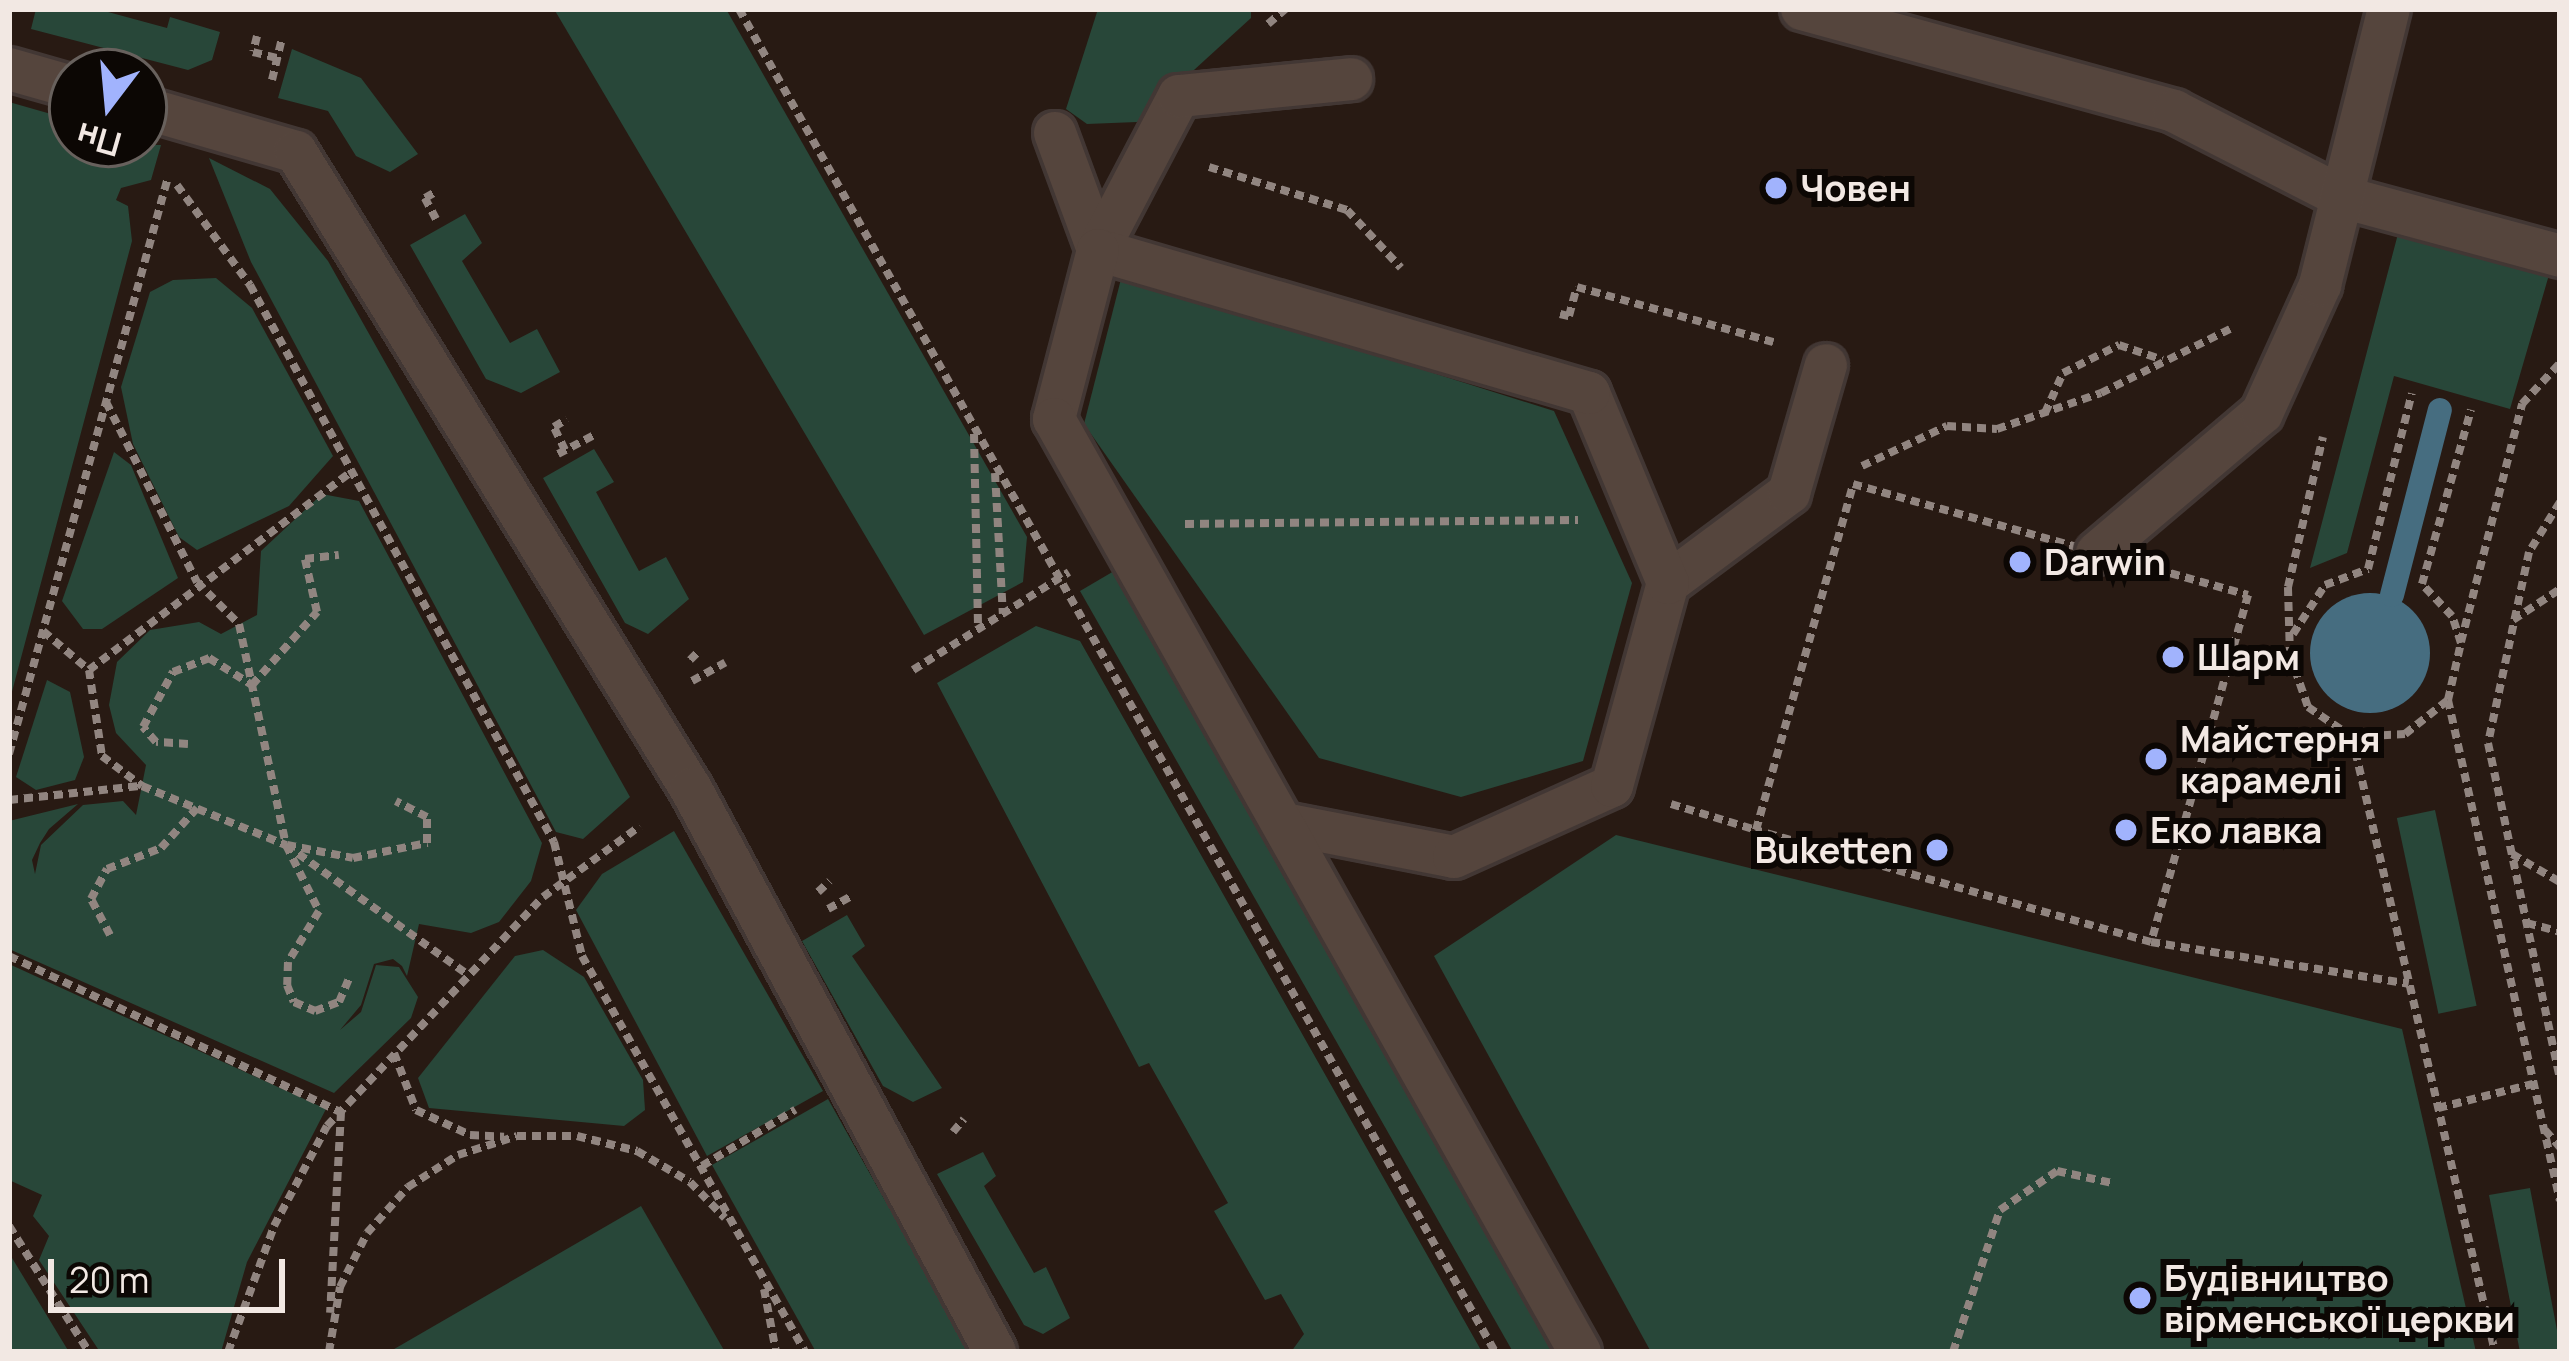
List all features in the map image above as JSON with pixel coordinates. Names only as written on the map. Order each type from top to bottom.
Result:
[{"type":"lane","points":[[1802,9],[2174,111],[2342,197],[2560,256]]},
{"type":"lane","points":[[2097,553],[2262,413],[2320,284],[2389,9]]},
{"type":"lane","points":[[9,69],[48,80]]},
{"type":"lane","points":[[1351,80],[1179,96],[1098,250],[1054,418],[1580,1352]]},
{"type":"lane","points":[[168,115],[296,152],[691,789],[994,1352]]},
{"type":"lane","points":[[1055,133],[1098,250]]},
{"type":"lane","points":[[1098,250],[1589,393],[1668,584]]},
{"type":"lane","points":[[1285,824],[1454,857],[1612,786],[1668,584],[1789,493],[1826,365]]},
{"type":"path","points":[[740,9],[995,472],[1495,1352]]},
{"type":"path","points":[[257,36],[254,52],[278,58]]},
{"type":"path","points":[[267,99],[283,38]]},
{"type":"path","points":[[9,754],[185,120]]},
{"type":"path","points":[[1151,150],[1347,210],[1394,266],[1416,272]]},
{"type":"path","points":[[169,174],[250,285],[554,842],[582,956],[805,1352]]},
{"type":"path","points":[[436,219],[424,198],[437,191]]},
{"type":"path","points":[[1547,310],[1569,316],[1577,287],[1785,346]]},
{"type":"path","points":[[2044,413],[2063,373],[2119,345],[2164,361]]},
{"type":"path","points":[[2560,363],[2522,404],[2448,700],[2560,1201]]},
{"type":"path","points":[[1947,426],[1997,429],[2130,377]]},
{"type":"path","points":[[2290,656],[2306,604],[2368,568],[2412,393]]},
{"type":"path","points":[[106,402],[197,582],[239,624],[286,845],[319,910],[288,962],[294,1002],[315,1011],[339,1001],[349,978]]},
{"type":"path","points":[[2461,644],[2452,616],[2422,584],[2471,410]]},
{"type":"path","points":[[566,450],[554,428],[567,419]]},
{"type":"path","points":[[2326,425],[2288,587],[2290,656],[2308,706],[2352,737],[2405,734],[2448,700]]},
{"type":"path","points":[[974,433],[978,630]]},
{"type":"path","points":[[548,460],[596,434]]},
{"type":"path","points":[[89,670],[197,582],[352,471]]},
{"type":"path","points":[[995,472],[1003,614]]},
{"type":"path","points":[[1756,830],[1853,484],[2248,595],[2151,942]]},
{"type":"path","points":[[2560,502],[2528,551],[2488,743],[2560,1079]]},
{"type":"path","points":[[1172,524],[1605,520]]},
{"type":"path","points":[[252,686],[316,612],[305,559],[314,551],[339,555]]},
{"type":"path","points":[[913,670],[1057,580]]},
{"type":"path","points":[[2511,621],[2560,589]]},
{"type":"path","points":[[43,631],[89,670],[102,756],[142,786],[286,845],[352,858],[427,843],[427,817],[396,801]]},
{"type":"path","points":[[688,657],[700,650]]},
{"type":"path","points":[[188,744],[156,742],[143,727],[173,672],[209,658],[252,686]]},
{"type":"path","points":[[681,688],[724,663]]},
{"type":"path","points":[[2352,737],[2495,1352]]},
{"type":"path","points":[[9,800],[142,786]]},
{"type":"path","points":[[1612,786],[2151,942],[2409,984]]},
{"type":"path","points":[[230,1350],[274,1226],[341,1112],[468,975],[563,882],[691,789]]},
{"type":"path","points":[[110,934],[91,899],[107,869],[161,848],[197,808]]},
{"type":"path","points":[[286,845],[468,975]]},
{"type":"path","points":[[2511,853],[2560,882]]},
{"type":"path","points":[[817,890],[830,881]]},
{"type":"path","points":[[2527,923],[2560,932]]},
{"type":"path","points":[[9,956],[341,1112]]},
{"type":"path","points":[[394,1053],[416,1110],[470,1135],[578,1136],[637,1151],[690,1182],[732,1225]]},
{"type":"path","points":[[702,1166],[847,1078]]},
{"type":"path","points":[[2438,1108],[2534,1084]]},
{"type":"path","points":[[328,1350],[341,1112]]},
{"type":"path","points":[[950,1126],[964,1119]]},
{"type":"path","points":[[2542,1126],[2560,1147]]},
{"type":"path","points":[[328,1350],[340,1287],[367,1233],[408,1187],[458,1155],[517,1136]]},
{"type":"path","points":[[1953,1352],[2000,1210],[2057,1172],[2112,1183]]},
{"type":"path","points":[[9,1226],[88,1352]]},
{"type":"path","points":[[761,1278],[776,1352]]},
{"type":"green space","points":[[36,9],[97,9],[167,28],[170,17],[220,32],[212,60],[188,70],[168,65],[168,48],[104,48],[31,29]]},
{"type":"green space","points":[[554,9],[726,9],[1027,537],[1023,582],[924,635]]},
{"type":"green space","points":[[1098,9],[1251,9],[1251,18],[1137,122],[1087,124],[1066,109]]},
{"type":"green space","points":[[292,49],[361,78],[418,154],[390,172],[356,156],[328,111],[278,98]]},
{"type":"green space","points":[[9,102],[48,113],[48,168],[154,168],[151,180],[121,188],[116,200],[128,206],[132,241],[9,703]]},
{"type":"green space","points":[[209,158],[270,189],[328,261],[630,797],[583,839],[556,832],[251,262]]},
{"type":"green space","points":[[465,214],[482,243],[462,261],[510,343],[537,329],[560,372],[521,393],[486,379],[410,245]]},
{"type":"green space","points":[[2399,230],[2551,268],[2510,409],[2394,376],[2347,553],[2310,568]]},
{"type":"green space","points":[[1122,275],[1554,411],[1632,583],[1583,761],[1461,797],[1319,758],[1084,424]]},
{"type":"green space","points":[[216,278],[252,308],[333,456],[289,506],[197,550],[179,537],[133,444],[121,387],[150,292],[173,280]]},
{"type":"green space","points":[[594,449],[614,482],[596,492],[639,571],[666,557],[689,599],[648,634],[625,623],[543,478]]},
{"type":"green space","points":[[114,452],[131,465],[178,578],[102,629],[83,629],[62,601]]},
{"type":"green space","points":[[322,494],[359,501],[542,843],[531,881],[499,922],[471,933],[419,924],[407,976],[393,959],[374,964],[361,1005],[340,1030],[361,1012],[376,965],[399,967],[418,997],[411,1018],[334,1093],[9,949],[9,821],[78,804],[40,843],[32,860],[35,874],[41,845],[83,805],[123,801],[136,815],[146,765],[116,733],[109,705],[117,662],[150,630],[199,622],[221,634],[257,615],[261,551]]},
{"type":"green space","points":[[1126,564],[1560,1352],[1513,1352],[1080,591]]},
{"type":"green space","points":[[1036,626],[1080,641],[1482,1352],[1291,1352],[1304,1334],[1281,1294],[1265,1300],[1214,1211],[1228,1203],[1149,1063],[1139,1067],[937,683]]},
{"type":"green space","points":[[47,680],[70,692],[84,757],[75,780],[36,790],[16,777]]},
{"type":"green space","points":[[2435,810],[2477,1006],[2438,1014],[2397,818]]},
{"type":"green space","points":[[674,831],[823,1091],[707,1156],[576,910],[602,874]]},
{"type":"green space","points":[[1616,835],[2402,1029],[2476,1352],[1651,1352],[1434,956]]},
{"type":"green space","points":[[847,915],[865,946],[852,956],[942,1088],[913,1102],[883,1086],[802,941]]},
{"type":"green space","points":[[543,950],[584,977],[643,1080],[645,1110],[624,1126],[429,1108],[418,1078],[515,956]]},
{"type":"green space","points":[[9,964],[326,1109],[247,1262],[221,1352],[100,1352],[39,1260],[49,1236],[33,1216],[42,1195],[9,1180]]},
{"type":"green space","points":[[828,1099],[970,1352],[816,1352],[712,1165]]},
{"type":"green space","points":[[983,1152],[996,1176],[984,1186],[1034,1273],[1046,1267],[1070,1318],[1043,1334],[1024,1325],[937,1174]]},
{"type":"green space","points":[[2530,1188],[2560,1352],[2520,1352],[2489,1195]]},
{"type":"green space","points":[[641,1206],[725,1352],[389,1352]]},
{"type":"green space","points":[[9,1253],[69,1352],[9,1352]]},
{"type":"water","points":[[2370,593],[2393,597],[2413,610],[2426,630],[2430,653],[2426,676],[2413,696],[2393,709],[2370,713],[2347,709],[2327,696],[2314,676],[2310,653],[2314,630],[2327,610],[2347,597]]},
{"type":"waterway","points":[[2392,595],[2440,410]]},
{"type":"place","name":"Човен","points":[[1776,188]]},
{"type":"place","name":"Darwin","points":[[2020,562]]},
{"type":"place","name":"Шарм","points":[[2173,657]]},
{"type":"place","name":"Майстерня карамелі","points":[[2156,759]]},
{"type":"place","name":"Еко лавка","points":[[2126,830]]},
{"type":"place","name":"Buketten","points":[[1937,850]]},
{"type":"place","name":"Будівництво вірменської церкви","points":[[2140,1298]]}]
